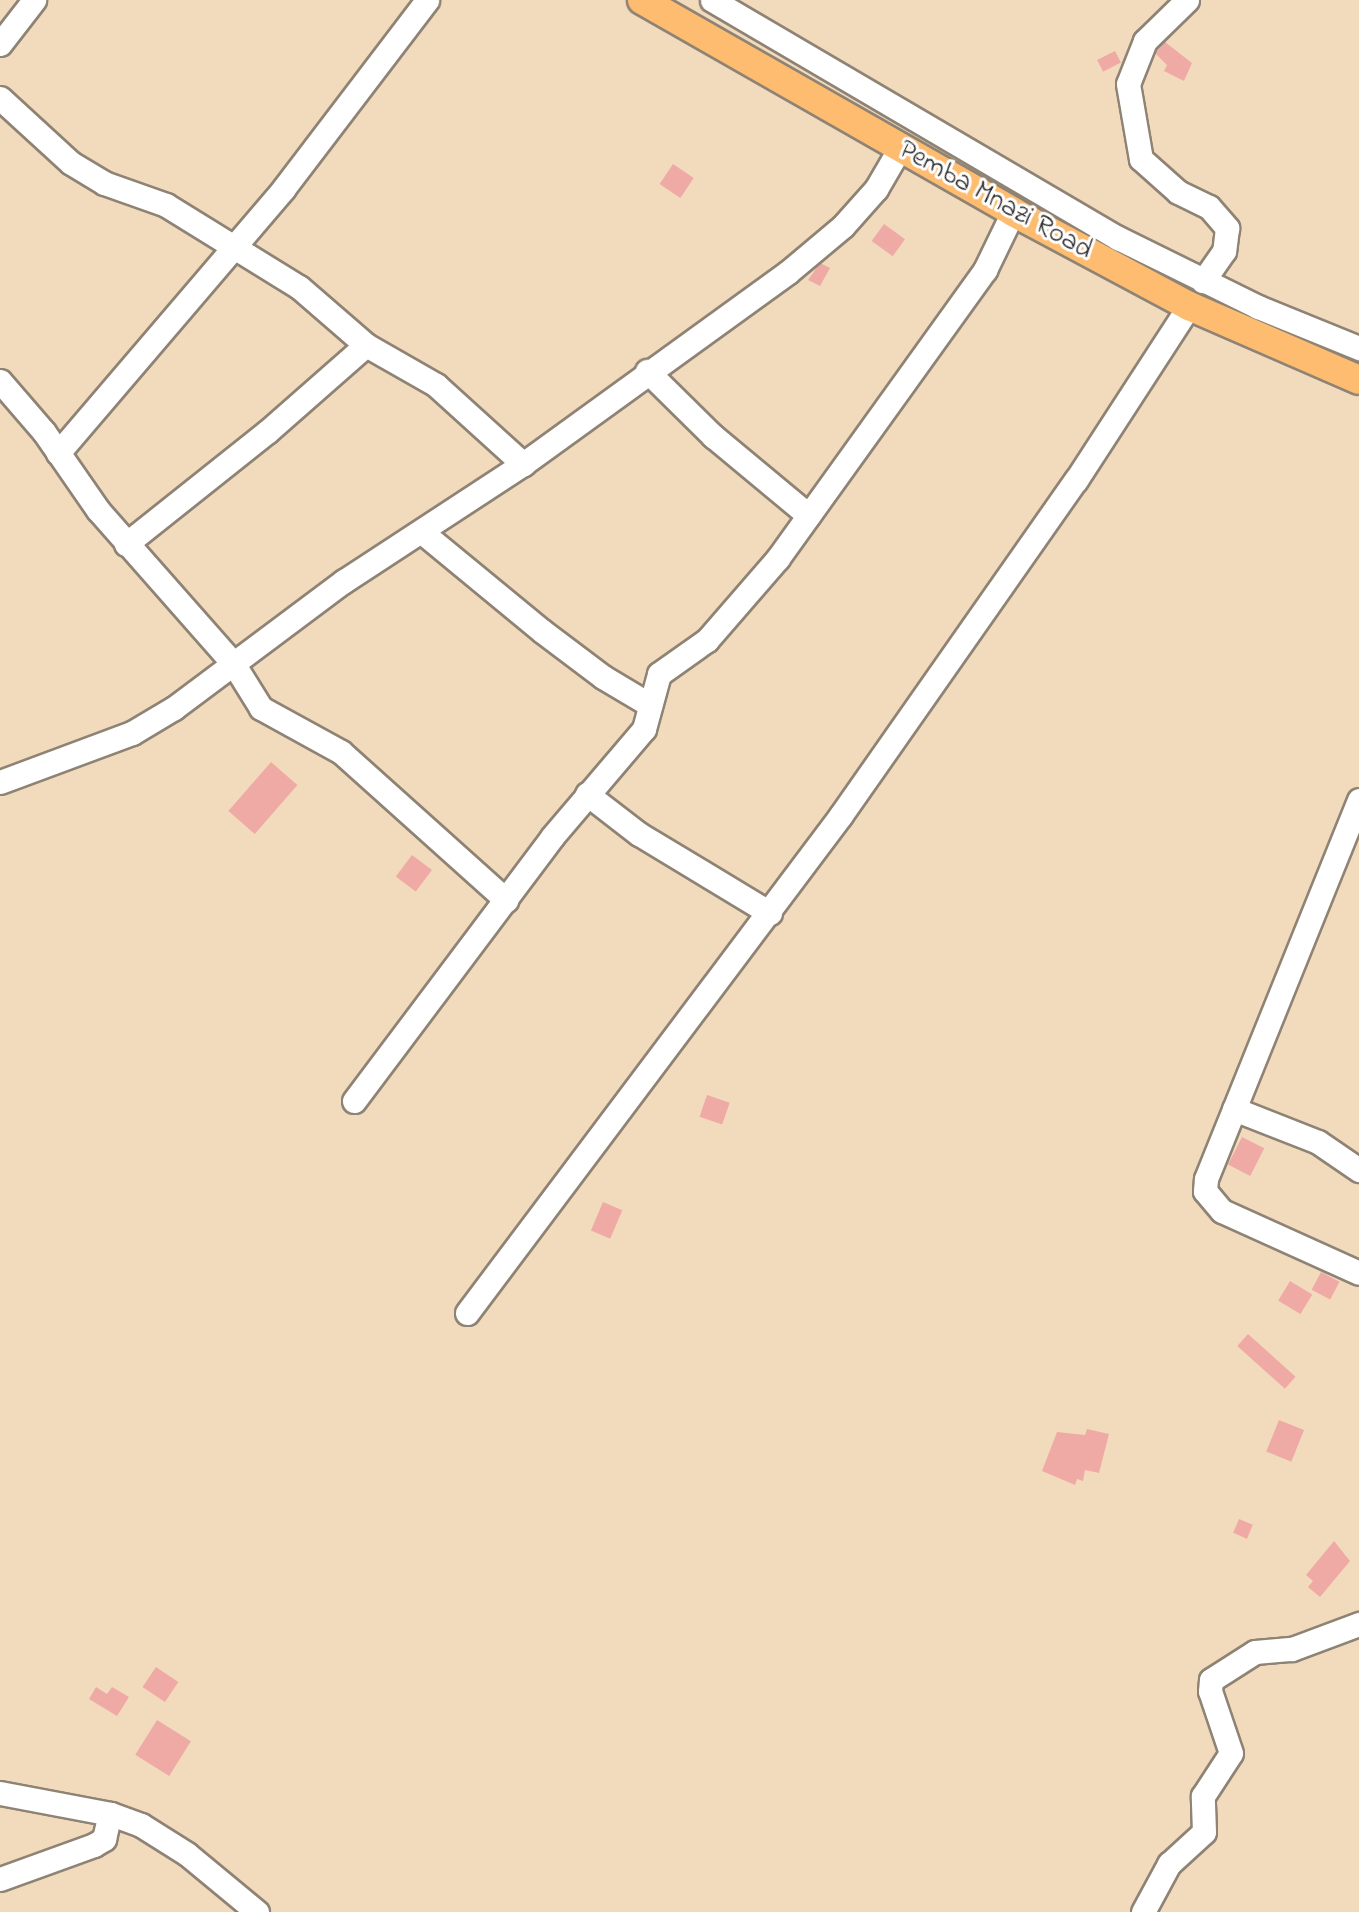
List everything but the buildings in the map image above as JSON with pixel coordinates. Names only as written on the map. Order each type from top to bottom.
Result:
[{"type":"main road","name":"Pemba Mnazi Road","points":[[642,0],[1013,212],[1189,306],[1359,380]]},
{"type":"street","points":[[0,44],[34,0]]},
{"type":"street","points":[[58,453],[346,111],[427,0]]},
{"type":"street","points":[[712,0],[1118,238],[1203,281],[1359,348]]},
{"type":"street","points":[[1187,0],[1145,41],[1128,84],[1137,144],[1145,165],[1178,192],[1209,207],[1227,228],[1224,251],[1203,281]]},
{"type":"street","points":[[0,98],[82,169],[104,183],[166,205],[234,243],[299,287],[366,345],[436,385],[523,464]]},
{"type":"street","points":[[0,782],[132,733],[344,581],[423,533],[523,464],[647,370],[787,273],[843,226],[876,189],[900,148]]},
{"type":"street","points":[[354,1101],[587,794],[644,729],[659,674],[707,640],[778,558],[985,270],[1013,212]]},
{"type":"street","points":[[467,1313],[770,913],[1076,480],[1189,306]]},
{"type":"street","points":[[126,544],[268,431],[366,345]]},
{"type":"street","points":[[647,370],[713,436],[808,515]]},
{"type":"street","points":[[0,381],[126,544],[233,663],[261,708],[333,746],[506,900]]},
{"type":"street","points":[[423,533],[542,631],[603,677],[650,705]]},
{"type":"street","points":[[587,794],[639,834],[770,913]]},
{"type":"street","points":[[1359,800],[1206,1179],[1210,1200],[1222,1211],[1359,1273]]},
{"type":"street","points":[[1234,1109],[1318,1142],[1359,1170]]},
{"type":"street","points":[[1143,1912],[1169,1864],[1204,1832],[1203,1796],[1231,1753],[1210,1691],[1211,1679],[1255,1652],[1292,1649],[1359,1624]]},
{"type":"street","points":[[0,1793],[110,1814],[141,1825],[187,1854],[257,1912]]},
{"type":"street","points":[[0,1879],[79,1853],[104,1839],[110,1814]]}]
